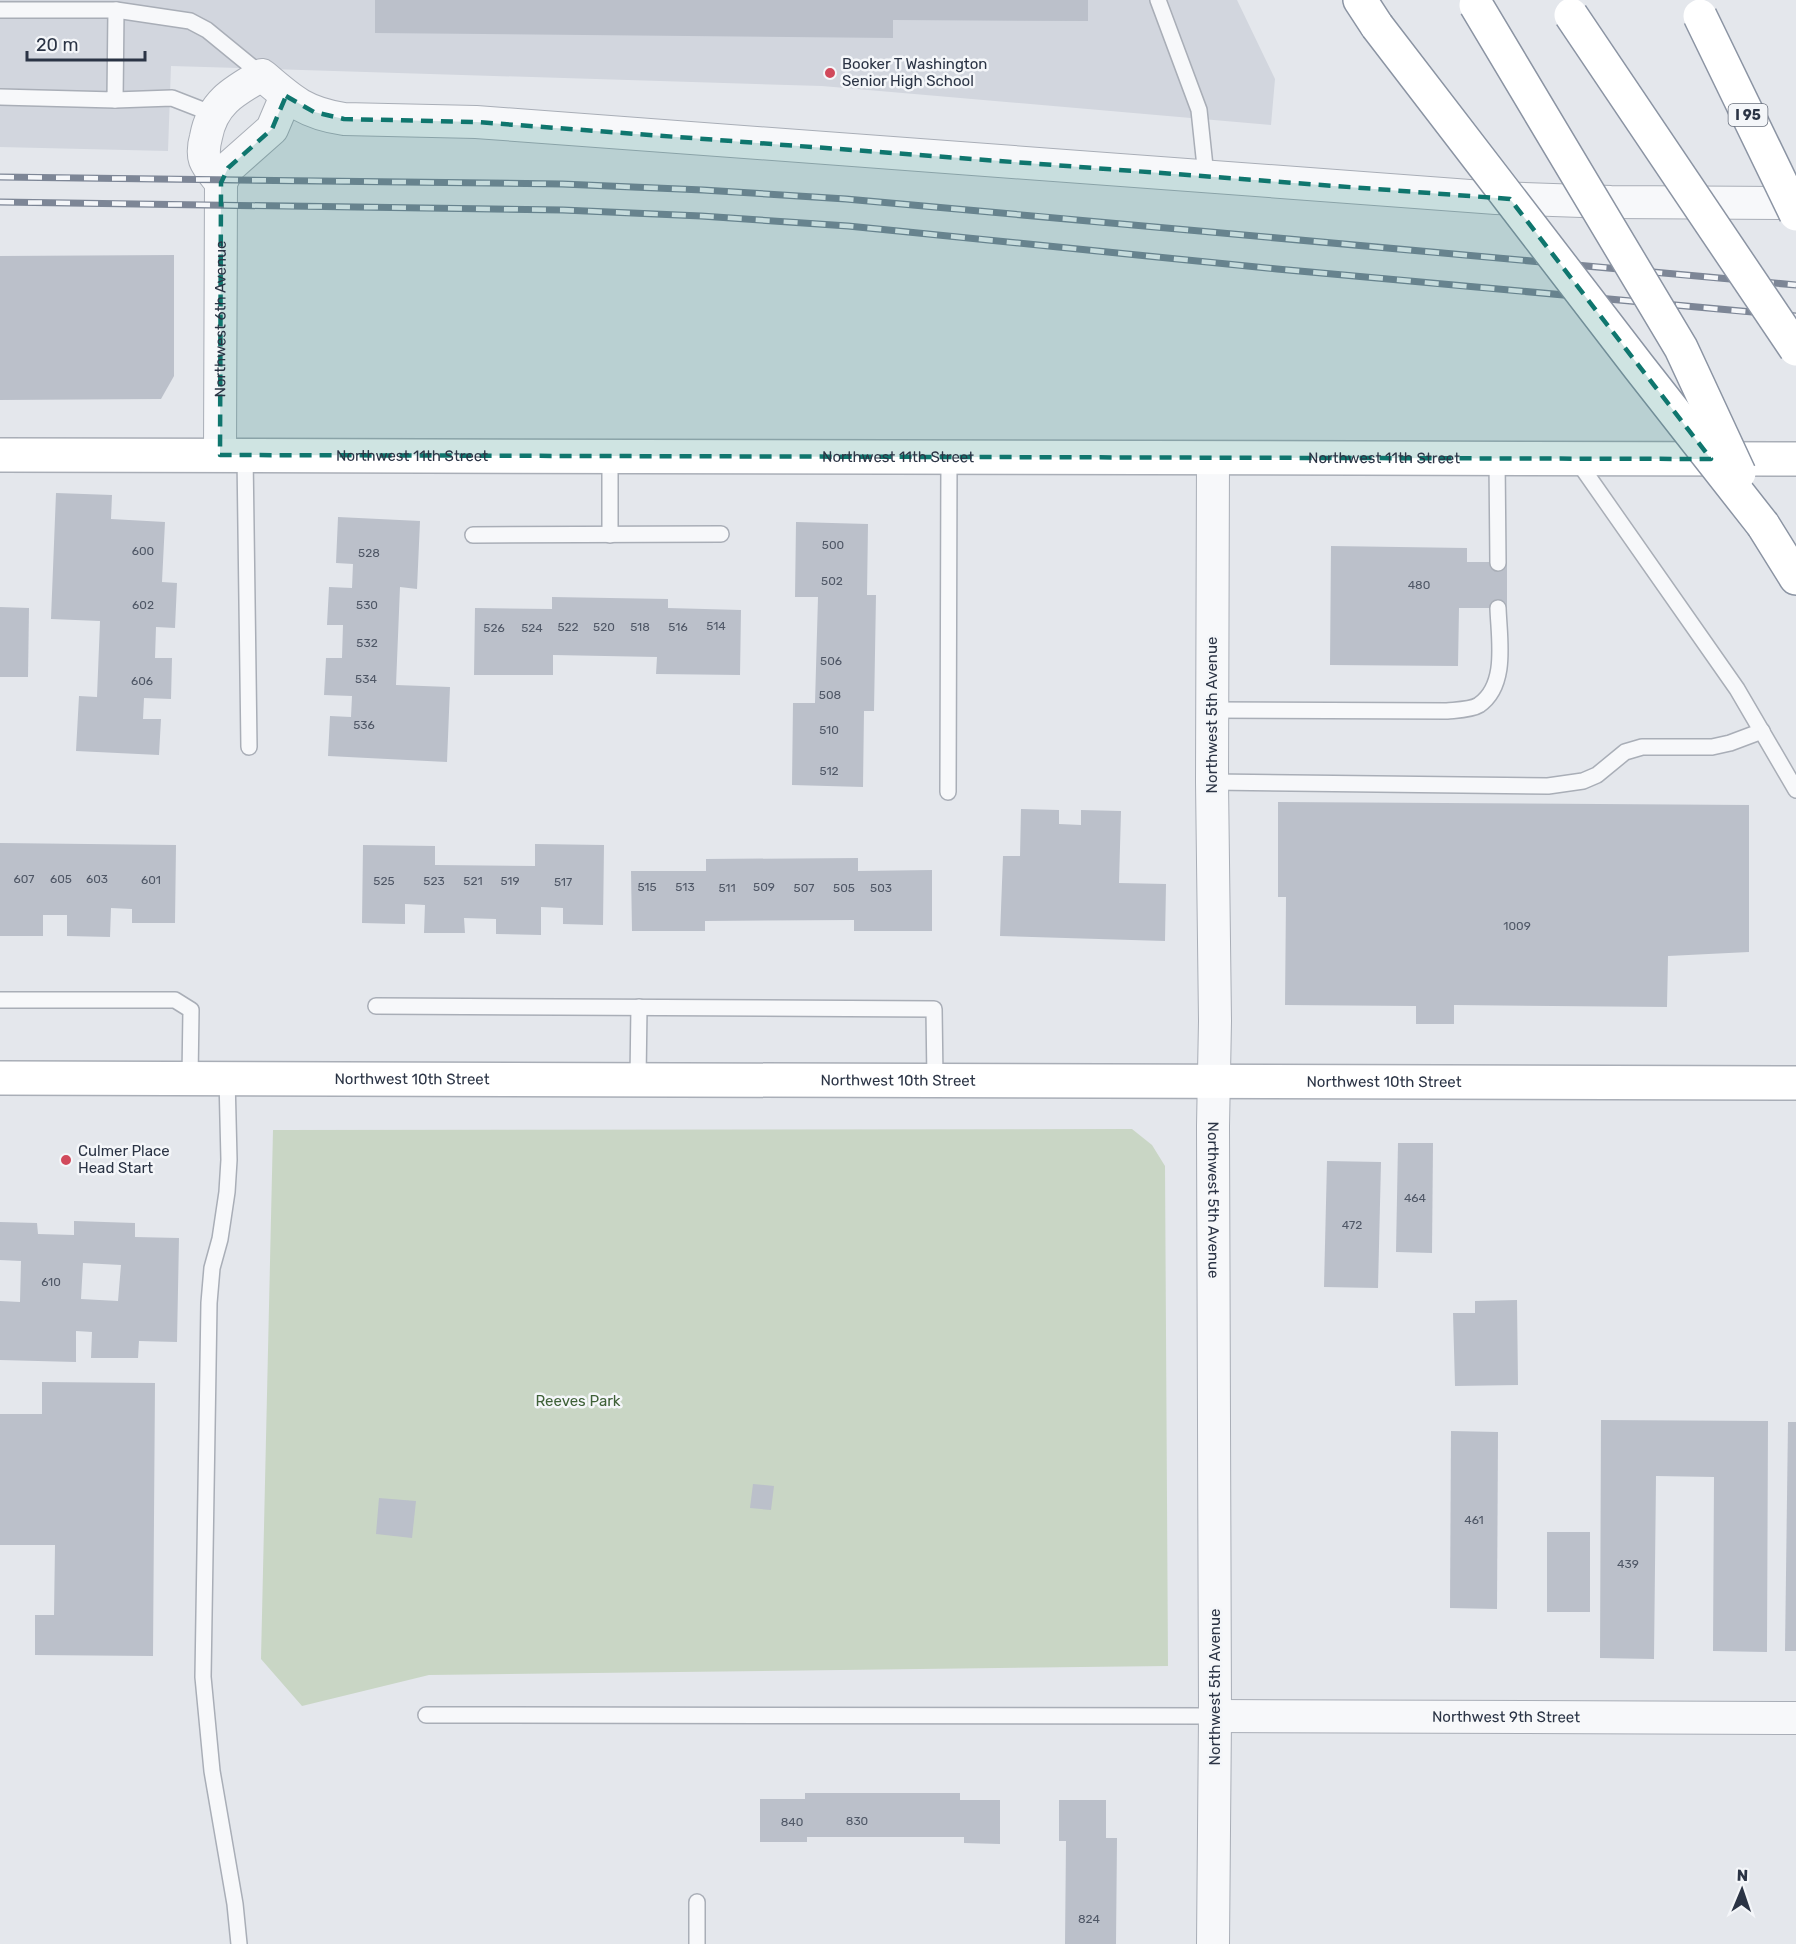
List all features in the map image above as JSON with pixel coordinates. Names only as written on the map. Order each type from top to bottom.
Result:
[{"type":"main road","points":[[1474,2],[1681,348],[1763,525]]},
{"type":"main road","points":[[1567,7],[1796,348]]},
{"type":"main road","name":"I 95","points":[[1696,8],[1796,214]]},
{"type":"main road","points":[[1369,13],[1625,349],[1763,525],[1796,578]]},
{"type":"main road","name":"Northwest 11th Street","points":[[0,455],[1796,459]]},
{"type":"main road","name":"Northwest 10th Street","points":[[0,1078],[1796,1083]]},
{"type":"street","points":[[221,183],[205,160],[204,143],[208,122],[221,103],[236,90],[262,75],[303,108],[344,119],[476,122],[1543,201],[1796,203]]},
{"type":"street","points":[[221,183],[228,168],[272,129],[286,96]]},
{"type":"street","name":"Northwest 6th Avenue","points":[[221,183],[233,455]]},
{"type":"street","name":"Northwest 5th Avenue","points":[[1213,458],[1215,1716],[1213,1944]]},
{"type":"street","name":"Northwest 9th Street","points":[[1215,1716],[1796,1718]]},
{"type":"lane","points":[[1158,0],[1199,110],[1206,176]]},
{"type":"lane","points":[[0,10],[38,5],[116,10],[190,21],[207,30],[262,75]]},
{"type":"lane","points":[[115,100],[116,10]]},
{"type":"lane","points":[[0,97],[115,100],[172,98],[213,114]]},
{"type":"lane","points":[[233,455],[249,747]]},
{"type":"lane","points":[[610,456],[610,535]]},
{"type":"lane","points":[[948,792],[949,457]]},
{"type":"lane","points":[[1497,458],[1498,563]]},
{"type":"lane","points":[[1576,459],[1737,689],[1796,790]]},
{"type":"lane","points":[[473,535],[722,534]]},
{"type":"lane","points":[[1212,710],[1447,711],[1477,706],[1491,694],[1499,677],[1498,608]]},
{"type":"lane","points":[[1212,782],[1548,786],[1583,781],[1597,775],[1625,752],[1642,747],[1712,747],[1762,731]]},
{"type":"lane","points":[[0,1000],[175,1000],[192,1010],[190,1078]]},
{"type":"lane","points":[[376,1006],[934,1009],[935,1079]]},
{"type":"lane","points":[[638,1079],[639,1007]]},
{"type":"lane","points":[[226,1078],[229,1160],[227,1192],[220,1239],[212,1268],[209,1303],[203,1677],[212,1771],[235,1904],[238,1944]]},
{"type":"lane","points":[[426,1715],[1215,1716]]},
{"type":"lane","points":[[697,1902],[697,1944]]},
{"type":"highlighted area","points":[[286,96],[314,112],[344,119],[476,122],[1510,199],[1711,459],[220,455],[221,183],[228,168],[272,129]]},
{"type":"shaded area","name":"Booker T Washington Senior High School","points":[[0,0],[1237,0],[1275,79],[1271,125],[822,86],[171,66],[168,151],[0,147]]},
{"type":"green space","name":"Reeves Park","points":[[1132,1129],[1152,1145],[1165,1166],[1168,1666],[429,1675],[302,1706],[261,1659],[273,1130]]},
{"type":"building","points":[[375,0],[1088,0],[1088,21],[893,20],[893,38],[375,33]]},
{"type":"building","points":[[174,255],[174,376],[161,399],[0,400],[0,256]]},
{"type":"building","points":[[56,493],[112,495],[111,519],[165,522],[162,582],[177,583],[175,628],[156,627],[155,658],[172,658],[171,699],[144,698],[143,719],[161,719],[159,755],[76,751],[79,696],[97,697],[100,621],[51,619]]},
{"type":"building","points":[[338,517],[420,521],[417,589],[400,587],[396,685],[450,687],[447,762],[328,756],[330,716],[351,717],[352,696],[324,695],[326,658],[342,658],[343,625],[327,625],[329,587],[352,588],[353,564],[336,563]]},
{"type":"building","points":[[796,522],[868,524],[867,595],[876,595],[874,711],[864,711],[863,787],[792,785],[793,703],[815,703],[818,597],[795,597]]},
{"type":"building","points":[[1331,546],[1467,548],[1467,562],[1507,562],[1507,608],[1459,608],[1458,666],[1330,665]]},
{"type":"building","points":[[552,597],[668,599],[668,608],[741,610],[740,675],[656,674],[657,657],[553,655],[553,675],[474,675],[475,608],[552,609]]},
{"type":"building","points":[[0,607],[29,608],[28,677],[0,677]]},
{"type":"building","points":[[1278,802],[1749,805],[1749,952],[1668,956],[1667,1007],[1454,1005],[1454,1024],[1416,1024],[1416,1006],[1285,1005],[1286,897],[1278,897]]},
{"type":"building","points":[[1021,809],[1059,810],[1059,824],[1081,825],[1081,810],[1121,811],[1119,883],[1166,884],[1165,941],[1000,936],[1003,856],[1020,856]]},
{"type":"building","points":[[0,843],[176,845],[175,923],[132,923],[132,909],[111,908],[110,937],[67,936],[67,915],[43,915],[43,936],[0,936]]},
{"type":"building","points":[[535,844],[604,845],[603,925],[563,924],[563,908],[541,907],[541,935],[496,934],[496,919],[464,918],[465,933],[424,933],[425,905],[405,904],[405,924],[362,923],[363,845],[435,846],[435,865],[535,866]]},
{"type":"building","points":[[858,858],[858,871],[932,870],[932,931],[854,931],[854,920],[705,921],[705,931],[632,931],[631,871],[706,871],[706,859]]},
{"type":"building","points":[[1398,1143],[1433,1143],[1432,1253],[1396,1252]]},
{"type":"building","points":[[1327,1161],[1381,1162],[1378,1288],[1324,1287]]},
{"type":"building","points":[[74,1221],[135,1223],[135,1237],[179,1238],[177,1342],[139,1341],[138,1358],[91,1358],[92,1332],[76,1331],[76,1362],[0,1360],[0,1301],[20,1302],[21,1261],[0,1260],[0,1222],[37,1223],[38,1234],[74,1235]],"holes":[[[83,1263],[121,1265],[118,1301],[81,1299]]]},
{"type":"building","points":[[1517,1300],[1518,1385],[1455,1386],[1453,1313],[1475,1313],[1475,1301]]},
{"type":"building","points":[[42,1382],[155,1383],[153,1656],[35,1655],[35,1615],[54,1615],[55,1545],[0,1545],[0,1414],[42,1414]]},
{"type":"building","points":[[1601,1420],[1768,1421],[1767,1652],[1713,1651],[1714,1477],[1656,1476],[1654,1659],[1600,1658]]},
{"type":"building","points":[[1788,1422],[1796,1422],[1796,1651],[1785,1651]]},
{"type":"building","points":[[1451,1431],[1498,1432],[1497,1609],[1450,1608]]},
{"type":"building","points":[[753,1484],[774,1486],[771,1510],[750,1508]]},
{"type":"building","points":[[379,1498],[416,1501],[412,1538],[376,1534]]},
{"type":"building","points":[[1547,1532],[1590,1532],[1590,1612],[1547,1612]]},
{"type":"building","points":[[805,1793],[960,1793],[960,1800],[1000,1800],[1000,1844],[964,1843],[964,1837],[807,1837],[807,1842],[760,1842],[760,1799],[805,1799]]},
{"type":"building","points":[[1059,1800],[1106,1800],[1106,1838],[1117,1838],[1116,1944],[1065,1944],[1066,1841],[1059,1841]]},
{"type":"railway","points":[[0,177],[562,184],[703,190],[846,199],[1796,285]]},
{"type":"railway","points":[[0,202],[563,210],[701,216],[848,226],[1277,269],[1796,316]]},
{"type":"place","name":"Booker T Washington Senior High School","points":[[830,73]]},
{"type":"place","name":"Culmer Place Head Start","points":[[66,1160]]}]
